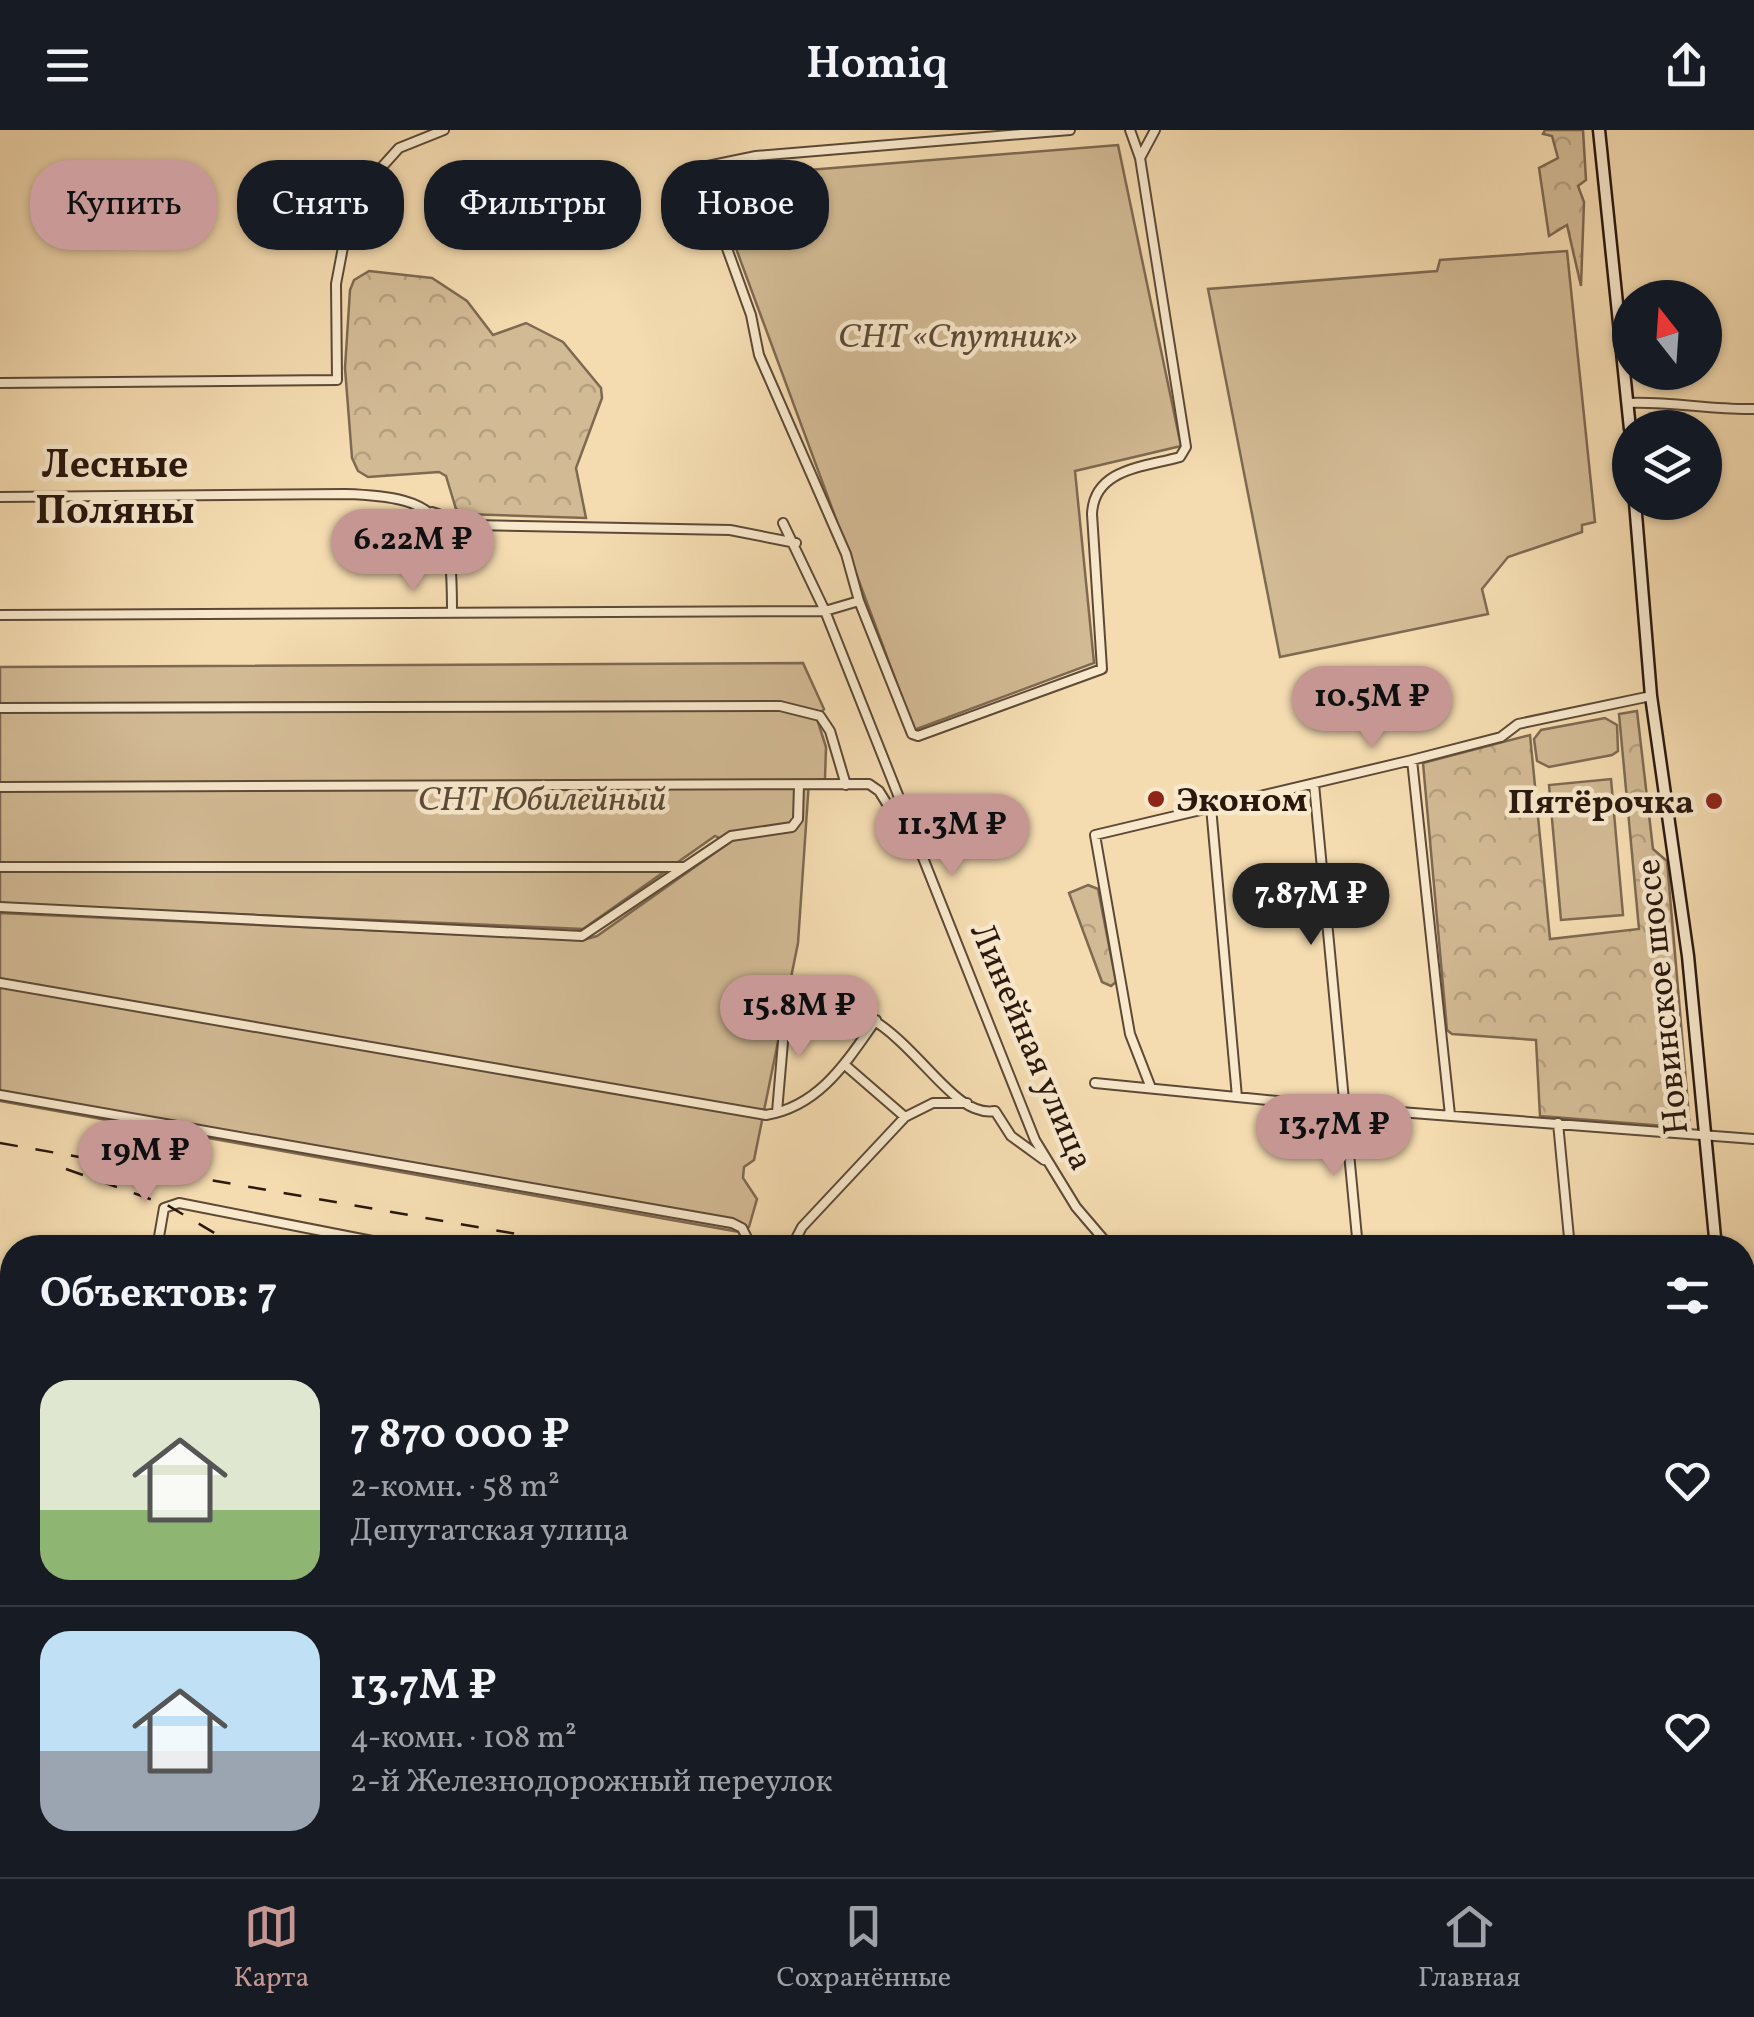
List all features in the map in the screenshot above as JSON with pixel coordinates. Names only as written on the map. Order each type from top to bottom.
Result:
[{"type":"main road","points":[[1599,130],[1628,410]]},
{"type":"main road","name":"Новинское шоссе","points":[[1636,520],[1651,696],[1688,956],[1715,1235]]},
{"type":"street","points":[[0,382],[337,380],[336,284],[355,184],[381,168],[399,148],[444,130]]},
{"type":"street","points":[[1070,130],[756,156],[698,168],[751,315],[759,356],[846,554],[859,601],[876,634],[909,730],[918,736],[1102,669],[1092,514],[1095,494],[1110,478],[1180,457],[1186,447],[1140,158],[1130,130]]},
{"type":"street","points":[[1140,158],[1155,130]]},
{"type":"street","points":[[1627,403],[1661,401],[1706,410],[1754,409]]},
{"type":"street","points":[[0,498],[375,495],[472,524],[730,530],[796,543]]},
{"type":"street","points":[[428,510],[442,524],[450,546],[452,612]]},
{"type":"street","name":"Линейная улица","points":[[783,522],[825,611],[1045,1160],[1076,1208],[1100,1235]]},
{"type":"street","points":[[0,616],[825,611],[859,601]]},
{"type":"street","points":[[1150,1088],[1130,1034],[1095,835],[1412,760],[1501,736],[1518,724],[1651,696]]},
{"type":"street","points":[[0,708],[780,706],[820,716],[830,731],[846,784]]},
{"type":"street","points":[[1412,760],[1450,1115]]},
{"type":"street","points":[[0,787],[846,784],[873,786],[894,815],[908,816]]},
{"type":"street","points":[[1314,784],[1357,1235]]},
{"type":"street","points":[[0,908],[582,936],[736,833],[792,827],[798,820],[799,785]]},
{"type":"street","points":[[1211,807],[1236,1097]]},
{"type":"street","points":[[0,868],[682,867]]},
{"type":"street","points":[[0,982],[263,1031],[766,1114],[814,1095],[844,1065],[876,1020]]},
{"type":"street","points":[[777,1112],[786,1006],[818,1000],[876,1020],[967,1104]]},
{"type":"street","points":[[844,1065],[904,1117]]},
{"type":"street","points":[[1096,1083],[1347,1108],[1754,1139]]},
{"type":"street","points":[[0,1095],[732,1223],[746,1235]]},
{"type":"street","points":[[798,1235],[904,1117],[933,1104],[967,1104],[995,1110],[1011,1136],[1045,1160]]},
{"type":"street","points":[[1558,1123],[1569,1235]]},
{"type":"street","points":[[159,1235],[164,1208],[180,1203],[342,1235]]},
{"type":"green space","points":[[1545,130],[1583,130],[1586,180],[1578,186],[1584,202],[1581,286],[1567,225],[1549,236],[1539,168],[1558,158],[1552,136],[1543,134]]},
{"type":"green space","name":"СНТ «Спутник»","points":[[1118,145],[1181,446],[1075,471],[1094,663],[914,730],[737,250],[829,250],[829,168]]},
{"type":"green space","points":[[1567,251],[1595,522],[1582,525],[1582,532],[1508,557],[1482,589],[1488,614],[1280,657],[1208,289],[1437,271],[1440,260]]},
{"type":"green space","points":[[369,271],[432,278],[467,301],[493,335],[526,323],[563,342],[601,388],[602,398],[576,468],[586,518],[465,514],[456,509],[446,476],[439,472],[368,477],[358,471],[352,458],[345,368],[350,290],[354,280]]},
{"type":"green space","name":"СНТ Юбилейный","points":[[803,663],[824,709],[817,719],[826,747],[825,779],[809,781],[798,943],[754,1160],[744,1167],[743,1178],[757,1199],[749,1227],[739,1232],[0,1101],[0,913],[583,940],[597,936],[729,843],[715,836],[583,929],[0,904],[0,667]]},
{"type":"green space","points":[[1637,711],[1653,849],[1667,861],[1690,1128],[1540,1116],[1536,1040],[1452,1034],[1447,1030],[1423,763],[1530,735],[1550,939],[1639,929],[1619,714]]},
{"type":"green space","points":[[1605,718],[1617,725],[1618,751],[1612,755],[1549,767],[1537,761],[1534,739],[1541,730]]},
{"type":"green space","points":[[1611,779],[1623,915],[1561,920],[1549,785]]},
{"type":"green space","points":[[1088,885],[1098,889],[1116,982],[1111,986],[1102,982],[1069,893]]},
{"type":"railway","points":[[0,1143],[522,1235]]},
{"type":"railway","points":[[66,1169],[167,1205],[218,1235]]},
{"type":"place","name":"Эконом","points":[[1156,799]]},
{"type":"place","name":"Пятёрочка","points":[[1714,801]]},
{"type":"district","name":"Лесные Поляны","points":[[115,486]]}]
